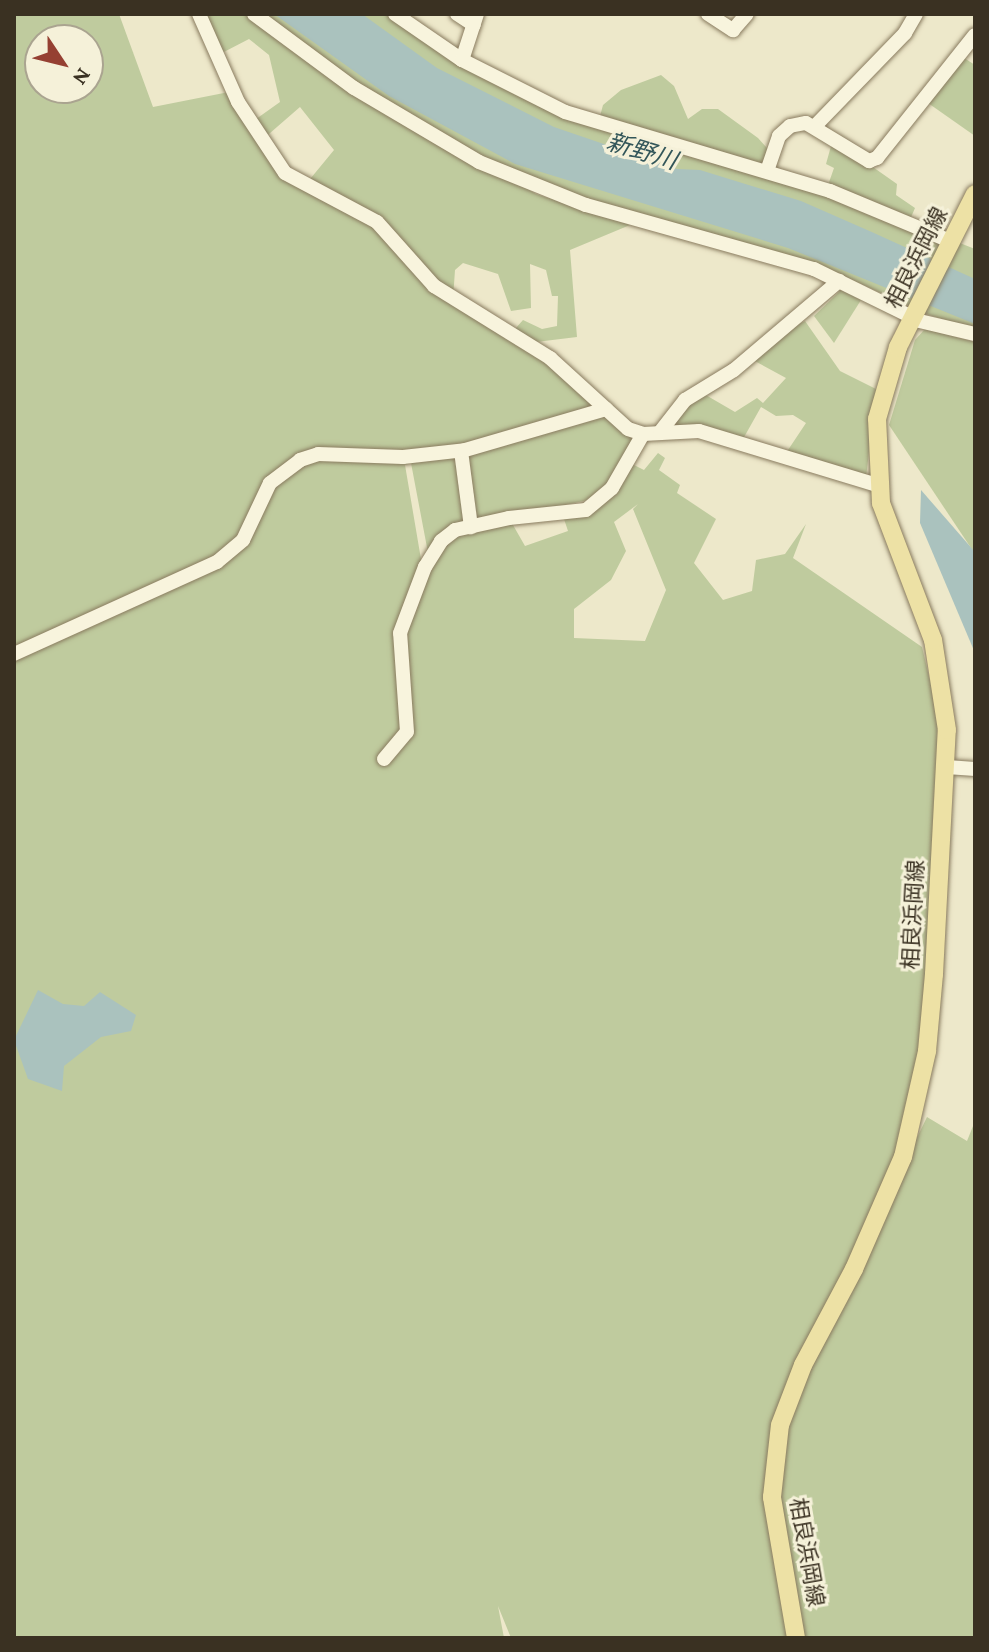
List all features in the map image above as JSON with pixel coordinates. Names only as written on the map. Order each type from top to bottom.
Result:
[{"type":"main road","name":"相良浜岡線","points":[[796,1638],[776,1528],[774,1462],[789,1398],[886,1204],[915,1113],[927,1051],[947,767],[939,662],[895,550],[877,485],[875,438],[883,392],[912,317],[975,194]]},
{"type":"street","points":[[199,14],[238,102],[285,173],[377,222],[434,286],[550,358],[606,409],[643,434],[699,431],[877,485]]},
{"type":"street","points":[[254,14],[354,88],[479,162],[586,205],[742,247],[839,281],[912,317],[975,334]]},
{"type":"street","points":[[395,14],[462,60],[579,118],[767,171],[949,243]]},
{"type":"street","points":[[457,14],[476,19],[462,60]]},
{"type":"street","points":[[708,14],[733,30],[747,14]]},
{"type":"street","points":[[816,125],[905,33],[916,14]]},
{"type":"street","points":[[767,171],[779,136],[790,126],[816,125],[869,161],[877,158],[975,35]]},
{"type":"street","points":[[660,432],[685,400],[734,370],[839,281]]},
{"type":"street","points":[[14,654],[217,562],[243,540],[270,483],[300,460],[318,454],[403,457],[461,451],[606,409]]},
{"type":"street","points":[[384,759],[407,732],[400,633],[429,558],[455,530],[586,510],[612,488],[643,434]]},
{"type":"street","points":[[461,451],[471,527]]},
{"type":"street","points":[[947,767],[975,769]]},
{"type":"green space","points":[[14,14],[119,14],[153,107],[229,92],[255,130],[252,122],[280,102],[269,55],[249,39],[220,54],[202,14],[254,14],[324,66],[263,14],[395,14],[531,98],[654,147],[846,198],[975,249],[975,329],[929,315],[815,263],[606,210],[485,164],[536,194],[630,225],[570,250],[577,337],[536,342],[515,329],[523,320],[542,329],[557,326],[558,296],[552,296],[546,270],[530,264],[531,308],[511,311],[498,274],[463,263],[455,270],[453,299],[578,381],[595,399],[597,411],[634,440],[605,496],[509,518],[525,546],[568,531],[563,516],[585,513],[601,503],[632,464],[644,470],[658,453],[665,458],[659,470],[680,485],[677,493],[716,519],[694,563],[723,600],[752,591],[756,560],[785,554],[806,524],[793,558],[922,647],[940,723],[932,946],[919,1097],[881,1212],[927,1117],[967,1141],[975,1121],[975,1638],[511,1638],[498,1606],[504,1638],[14,1638]],"holes":[[[300,107],[334,150],[306,184],[285,173],[262,140]],[[411,463],[429,558],[439,550],[423,571],[405,465]],[[638,504],[633,509],[666,590],[645,641],[574,638],[574,609],[611,580],[626,551],[614,522]],[[867,1243],[794,1398],[776,1485],[773,1468],[793,1388]]]},
{"type":"green space","points":[[961,56],[975,65],[975,136],[928,103]]},
{"type":"green space","points":[[661,75],[674,86],[688,119],[702,109],[718,109],[758,138],[767,148],[763,170],[599,120],[603,105],[621,90]]},
{"type":"green space","points":[[833,139],[897,184],[896,195],[915,208],[909,222],[827,188],[834,168],[826,164]]},
{"type":"green space","points":[[841,290],[861,300],[834,343],[814,316]]},
{"type":"green space","points":[[805,321],[840,371],[876,389],[866,478],[786,453],[806,423],[793,415],[776,416],[761,407],[743,439],[670,430],[688,399],[704,394],[735,412],[757,398],[763,403],[786,378],[753,360],[763,343]]},
{"type":"green space","points":[[925,329],[975,342],[975,554],[889,425],[915,340]]},
{"type":"water","points":[[274,14],[362,14],[437,68],[554,127],[677,169],[700,170],[801,201],[874,233],[975,279],[975,324],[788,248],[515,164],[389,96]]},
{"type":"water","points":[[921,490],[975,552],[975,653],[920,523]]},
{"type":"water","points":[[38,990],[63,1004],[84,1006],[100,992],[136,1015],[131,1031],[101,1037],[64,1066],[62,1091],[28,1079],[14,1040]]},
{"type":"water label","name":"新野川","points":[[642,151]]}]
